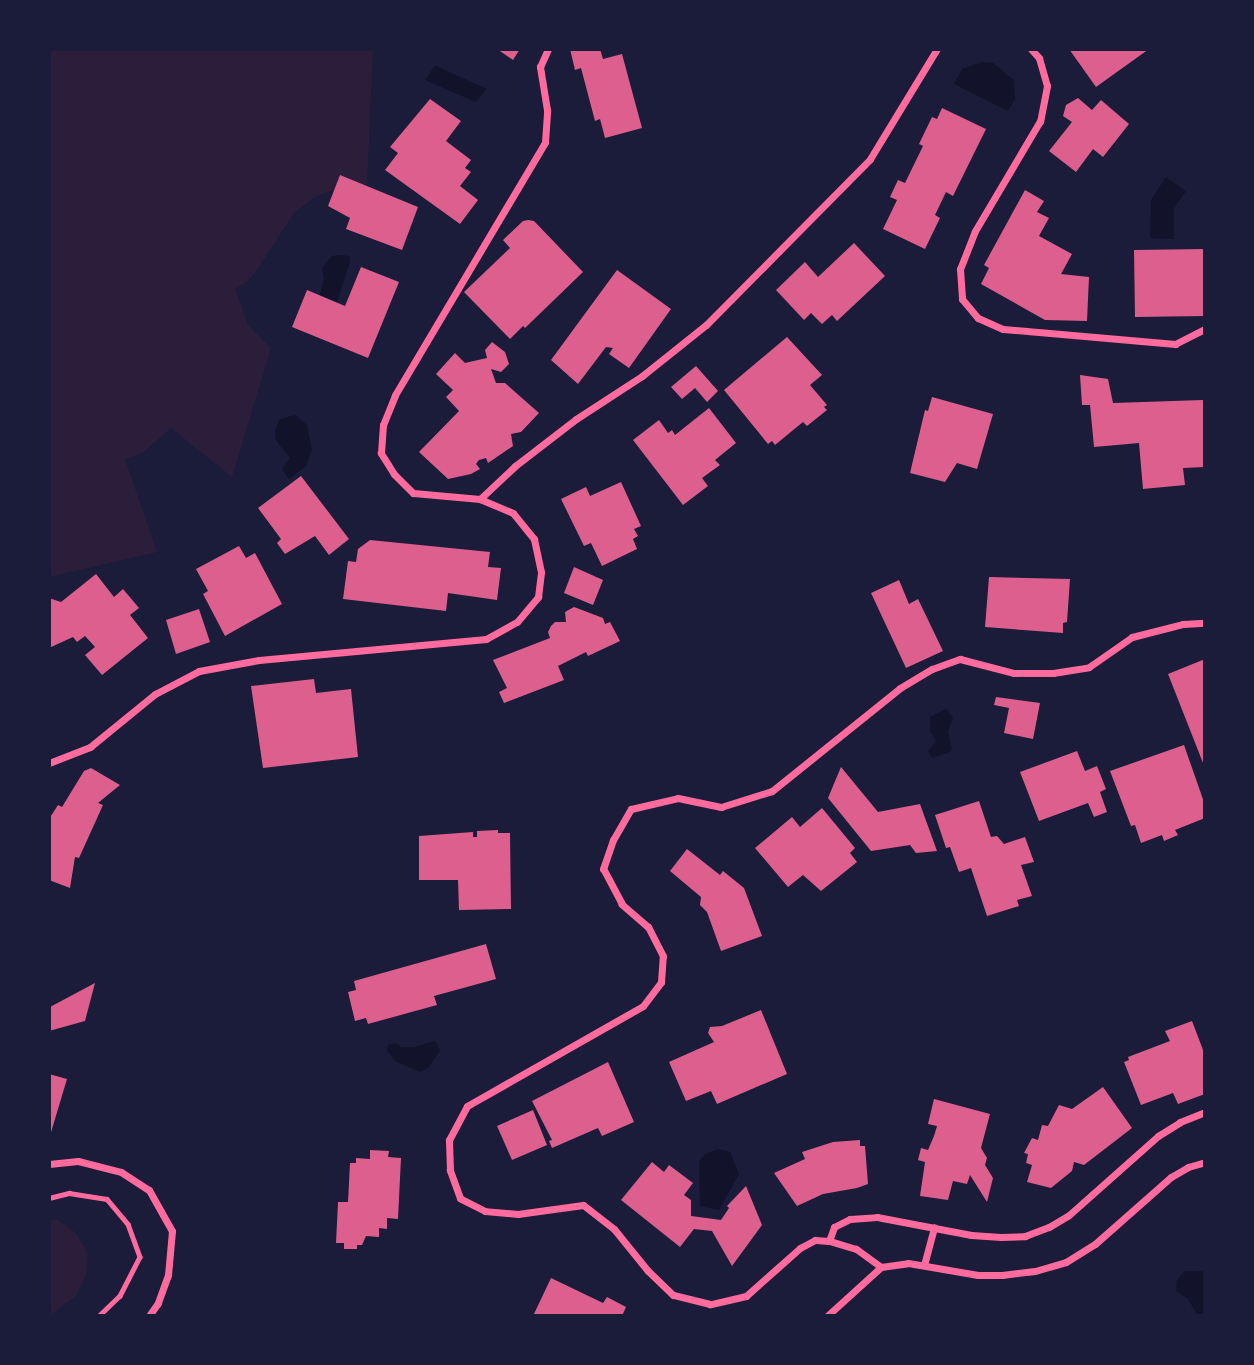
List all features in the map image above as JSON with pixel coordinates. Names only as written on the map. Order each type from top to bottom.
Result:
[{"type":"street","points":[[49,762],[90,747],[155,694],[200,671],[259,660],[486,639],[517,622],[537,597],[541,572],[534,539],[513,513],[480,499],[413,493],[394,474],[381,453],[383,425],[395,395],[545,142],[547,110],[540,67],[548,49]]},
{"type":"street","points":[[480,499],[515,466],[576,419],[642,376],[706,324],[870,159],[937,49]]},
{"type":"street","points":[[1031,49],[1039,58],[1048,86],[1040,121],[975,230],[960,269],[962,299],[978,318],[1003,329],[1175,344],[1205,329]]},
{"type":"street","points":[[881,1267],[856,1249],[816,1240],[800,1248],[746,1296],[710,1304],[673,1295],[648,1271],[614,1228],[583,1205],[518,1214],[485,1211],[460,1198],[450,1170],[449,1140],[467,1106],[643,1006],[661,982],[663,956],[648,927],[622,904],[603,869],[612,840],[631,808],[678,798],[721,807],[772,791],[900,688],[932,669],[960,659],[1014,673],[1053,674],[1089,667],[1132,637],[1183,624],[1205,623]]},
{"type":"street","points":[[829,1241],[834,1227],[850,1219],[877,1217],[971,1235],[1025,1236],[1049,1227],[1069,1215],[1158,1136],[1205,1112]]},
{"type":"street","points":[[49,1164],[79,1161],[121,1172],[149,1190],[172,1231],[168,1275],[158,1303],[149,1316]]},
{"type":"street","points":[[827,1316],[881,1267],[908,1263],[978,1275],[1002,1275],[1035,1271],[1066,1262],[1095,1244],[1171,1177],[1188,1167],[1205,1162]]},
{"type":"street","points":[[924,1265],[934,1227]]},
{"type":"path","points":[[49,1198],[69,1193],[107,1199],[128,1224],[140,1257],[120,1297],[99,1316]]},
{"type":"shaded area","points":[[49,49],[373,49],[367,185],[341,187],[315,197],[294,213],[259,267],[248,281],[235,289],[248,325],[271,348],[232,477],[171,428],[141,454],[125,459],[157,552],[49,577]]},
{"type":"shaded area","points":[[982,62],[993,63],[1014,80],[1015,99],[1008,111],[954,84],[962,69]]},
{"type":"shaded area","points":[[435,66],[487,89],[476,102],[425,80]]},
{"type":"shaded area","points":[[1166,177],[1186,191],[1174,208],[1174,239],[1150,238],[1151,200]]},
{"type":"shaded area","points":[[332,256],[350,256],[350,262],[337,302],[320,296],[324,278],[322,268]]},
{"type":"shaded area","points":[[295,415],[307,425],[312,450],[306,466],[289,479],[282,469],[290,458],[275,439],[275,430],[280,419]]},
{"type":"shaded area","points":[[946,709],[953,718],[948,732],[952,749],[932,758],[928,751],[936,741],[930,731],[930,717]]},
{"type":"shaded area","points":[[435,1041],[440,1050],[429,1067],[420,1072],[395,1061],[387,1051],[388,1045],[396,1043],[401,1047],[414,1047]]},
{"type":"shaded area","points":[[718,1149],[730,1152],[739,1174],[719,1210],[700,1206],[699,1162],[705,1154]]},
{"type":"shaded area","points":[[49,1220],[58,1220],[76,1233],[88,1254],[86,1275],[76,1296],[49,1316]]},
{"type":"shaded area","points":[[1185,1271],[1203,1271],[1205,1316],[1198,1316],[1188,1299],[1176,1291],[1177,1280]]},
{"type":"building","points":[[497,49],[520,49],[513,60]]},
{"type":"building","points":[[570,49],[600,49],[603,59],[622,54],[642,128],[605,138],[600,119],[595,121],[581,68],[575,70]]},
{"type":"building","points":[[1069,49],[1149,49],[1096,87]]},
{"type":"building","points":[[1078,98],[1092,110],[1101,100],[1129,124],[1103,157],[1093,149],[1076,172],[1049,151],[1072,122],[1063,116],[1066,105]]},
{"type":"building","points":[[430,99],[461,121],[446,141],[471,160],[465,168],[471,172],[460,186],[478,200],[460,224],[385,170],[398,153],[390,147]]},
{"type":"building","points":[[942,108],[986,129],[953,196],[946,192],[935,215],[940,218],[925,249],[883,229],[897,200],[890,197],[898,180],[905,183],[923,146],[919,144],[932,117],[937,119]]},
{"type":"building","points":[[340,175],[418,207],[402,250],[346,229],[350,218],[328,206]]},
{"type":"building","points":[[1025,190],[1044,201],[1037,212],[1049,218],[1039,236],[1072,254],[1061,274],[1089,277],[1087,321],[1045,320],[981,284],[989,268],[984,265]]},
{"type":"building","points":[[523,221],[534,221],[583,272],[510,339],[464,292],[510,248],[503,240]]},
{"type":"building","points":[[854,243],[885,276],[837,321],[832,315],[822,324],[811,313],[804,320],[776,290],[805,262],[818,277]]},
{"type":"building","points":[[1205,249],[1205,316],[1135,317],[1134,250]]},
{"type":"building","points":[[361,267],[399,282],[368,358],[292,327],[307,290],[345,306]]},
{"type":"building","points":[[617,270],[671,309],[629,368],[609,354],[613,348],[606,347],[578,384],[551,360]]},
{"type":"building","points":[[787,337],[822,375],[810,385],[827,405],[824,407],[827,410],[807,426],[803,422],[775,445],[772,441],[768,444],[724,390]]},
{"type":"building","points":[[492,342],[505,352],[509,364],[501,372],[491,369],[496,383],[505,383],[539,413],[521,432],[511,434],[513,446],[488,463],[486,458],[479,460],[476,464],[480,469],[471,474],[448,479],[419,452],[459,411],[446,397],[453,390],[436,374],[455,353],[465,363],[487,358],[485,350]]},
{"type":"building","points":[[696,366],[718,391],[707,402],[695,388],[682,399],[671,387]]},
{"type":"building","points":[[1080,375],[1108,379],[1113,403],[1203,400],[1205,467],[1183,468],[1185,485],[1143,489],[1139,443],[1094,447],[1090,405],[1082,405]]},
{"type":"building","points":[[932,397],[993,414],[977,469],[957,463],[945,482],[910,473],[925,410],[928,411]]},
{"type":"building","points":[[709,408],[736,443],[715,460],[720,465],[702,478],[708,486],[683,505],[633,440],[659,420],[668,433],[672,430],[675,435]]},
{"type":"building","points":[[301,476],[349,539],[329,555],[315,536],[285,554],[277,543],[281,539],[258,508]]},
{"type":"building","points":[[621,482],[641,526],[634,529],[638,536],[633,539],[637,549],[602,566],[591,543],[584,546],[561,499],[586,487],[590,496]]},
{"type":"building","points":[[370,540],[490,552],[488,567],[501,568],[497,600],[448,593],[446,611],[343,599],[348,561],[356,562],[358,549]]},
{"type":"building","points":[[239,546],[246,558],[255,553],[282,604],[225,636],[203,594],[208,591],[196,569]]},
{"type":"building","points":[[574,567],[603,580],[593,605],[564,593]]},
{"type":"building","points":[[96,574],[114,597],[123,589],[139,608],[130,615],[148,638],[102,675],[85,655],[95,647],[85,636],[77,642],[73,637],[49,648],[49,598],[61,602]]},
{"type":"building","points":[[989,577],[1070,579],[1067,622],[1063,623],[1063,633],[985,627]]},
{"type":"building","points":[[899,580],[909,604],[918,599],[943,651],[906,668],[871,593]]},
{"type":"building","points":[[574,607],[603,618],[605,624],[610,622],[620,641],[588,656],[586,652],[558,666],[564,680],[504,703],[499,692],[507,688],[493,660],[550,638],[548,632],[551,626],[555,622],[566,622],[565,612]]},
{"type":"building","points":[[199,609],[210,642],[176,654],[166,620]]},
{"type":"building","points":[[1205,659],[1205,768],[1168,674]]},
{"type":"building","points":[[314,679],[316,693],[351,689],[358,757],[263,768],[251,686]]},
{"type":"building","points":[[996,697],[1040,703],[1033,739],[1004,733],[1009,708],[994,705]]},
{"type":"building","points":[[1184,745],[1205,805],[1205,818],[1175,830],[1178,835],[1164,841],[1162,835],[1141,843],[1135,825],[1131,826],[1110,771]]},
{"type":"building","points":[[1077,751],[1085,771],[1097,766],[1106,789],[1100,792],[1107,812],[1094,817],[1088,803],[1039,821],[1020,772]]},
{"type":"building","points":[[841,767],[878,812],[920,804],[937,851],[916,853],[910,845],[871,851],[828,798]]},
{"type":"building","points":[[91,768],[120,785],[98,803],[103,805],[79,858],[75,857],[70,888],[49,880],[49,819],[58,805],[62,807],[84,771]]},
{"type":"building","points":[[979,801],[991,837],[997,836],[1004,844],[1025,837],[1034,862],[1021,865],[1032,896],[1017,900],[1019,906],[987,916],[971,868],[959,872],[950,847],[946,848],[935,815]]},
{"type":"building","points":[[822,808],[855,848],[850,853],[857,862],[821,891],[803,875],[788,887],[755,848],[792,817],[800,827]]},
{"type":"building","points":[[498,830],[498,833],[510,833],[511,909],[459,910],[458,880],[419,880],[419,836],[473,832],[473,837],[477,837],[477,831]]},
{"type":"building","points":[[687,849],[720,875],[723,871],[744,888],[762,936],[721,951],[707,912],[700,905],[701,897],[670,871]]},
{"type":"building","points":[[486,944],[496,979],[434,996],[437,1005],[368,1024],[366,1018],[355,1021],[348,992],[356,990],[354,981]]},
{"type":"building","points":[[95,983],[85,1021],[49,1031],[50,1007]]},
{"type":"building","points":[[761,1010],[787,1074],[717,1104],[711,1091],[686,1101],[669,1062],[714,1042],[708,1033],[710,1027],[722,1026]]},
{"type":"building","points":[[1192,1021],[1205,1055],[1205,1094],[1178,1104],[1173,1093],[1141,1105],[1124,1062],[1129,1060],[1128,1057],[1170,1041],[1165,1031]]},
{"type":"building","points":[[608,1062],[634,1122],[602,1136],[598,1128],[552,1148],[549,1141],[552,1140],[532,1101]]},
{"type":"building","points":[[49,1074],[67,1079],[49,1139]]},
{"type":"building","points":[[1103,1087],[1132,1128],[1084,1165],[1074,1162],[1072,1171],[1051,1188],[1027,1182],[1032,1165],[1026,1163],[1028,1154],[1024,1153],[1032,1138],[1038,1140],[1042,1125],[1048,1126],[1059,1105],[1072,1109]]},
{"type":"building","points":[[934,1099],[990,1114],[981,1148],[987,1158],[985,1165],[993,1178],[987,1202],[970,1175],[967,1184],[953,1181],[948,1200],[920,1196],[925,1162],[918,1160],[921,1148],[928,1150],[937,1126],[928,1124]]},
{"type":"building","points":[[533,1110],[547,1145],[512,1160],[497,1126]]},
{"type":"building","points":[[860,1140],[860,1146],[865,1146],[868,1184],[823,1194],[797,1206],[774,1173],[805,1159],[802,1152],[833,1142]]},
{"type":"building","points":[[370,1150],[389,1151],[388,1157],[401,1158],[398,1219],[387,1218],[387,1229],[379,1228],[379,1237],[366,1236],[362,1245],[357,1245],[357,1249],[344,1249],[344,1243],[336,1243],[338,1202],[348,1202],[350,1163],[356,1163],[356,1158],[370,1159]]},
{"type":"building","points":[[652,1162],[664,1172],[669,1165],[693,1183],[684,1195],[691,1200],[691,1216],[721,1220],[729,1208],[727,1206],[746,1186],[762,1225],[732,1266],[712,1231],[694,1229],[680,1247],[621,1200]]},
{"type":"building","points":[[551,1278],[603,1303],[607,1297],[626,1307],[622,1316],[533,1316]]}]
